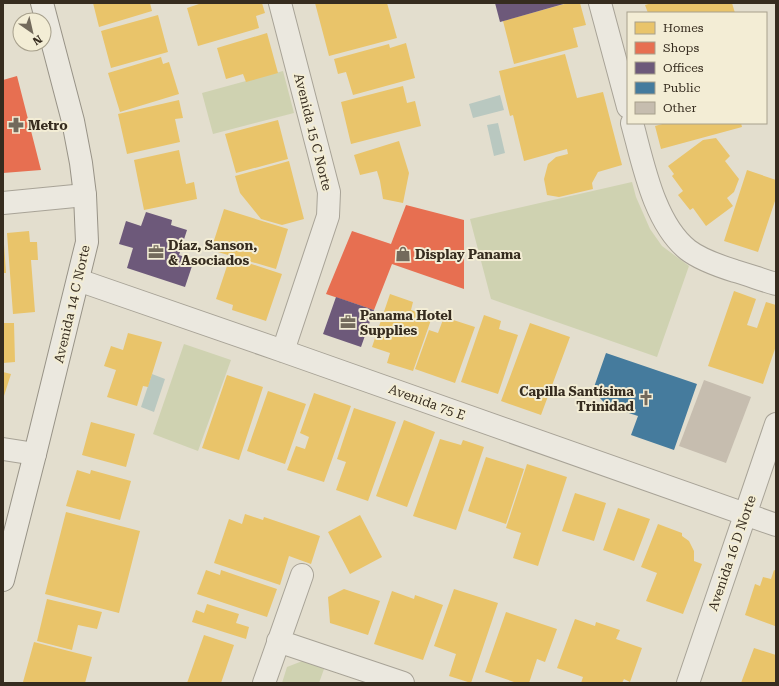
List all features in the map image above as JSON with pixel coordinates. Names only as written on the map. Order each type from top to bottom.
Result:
[{"type":"street","name":"Avenida 14 C Norte","points":[[3,580],[87,242],[85,195],[81,163],[73,121],[42,3]]},
{"type":"street","name":"Avenida 15 C Norte","points":[[280,3],[329,192],[328,216],[283,351]]},
{"type":"street","points":[[600,3],[627,103]]},
{"type":"street","points":[[632,124],[652,195],[674,236],[688,250],[702,258],[721,266],[776,284]]},
{"type":"street","points":[[3,203],[85,195]]},
{"type":"street","name":"Avenida 75 E","points":[[78,280],[776,525]]},
{"type":"street","name":"Avenida 16 D Norte","points":[[688,683],[776,424]]},
{"type":"street","points":[[3,449],[35,454]]},
{"type":"street","points":[[264,683],[302,576]]},
{"type":"street","points":[[278,641],[403,683]]},
{"type":"green space","points":[[283,71],[294,113],[213,134],[202,93]]},
{"type":"green space","points":[[632,182],[636,197],[650,229],[662,246],[689,266],[657,357],[491,299],[470,219]]},
{"type":"green space","points":[[184,344],[231,360],[198,451],[153,434]]},
{"type":"green space","points":[[305,660],[324,669],[319,683],[282,683],[287,667]]},
{"type":"shaded area","points":[[500,95],[504,110],[473,118],[469,104]]},
{"type":"shaded area","points":[[498,123],[505,153],[494,156],[487,125]]},
{"type":"shaded area","points":[[152,374],[165,379],[154,412],[141,407]]},
{"type":"building: Homes","points":[[93,3],[150,3],[152,11],[99,27]]},
{"type":"building: Homes","points":[[202,3],[262,3],[265,13],[256,16],[259,28],[198,46],[187,8]]},
{"type":"building: Homes","points":[[315,3],[387,3],[397,38],[329,56]]},
{"type":"building: Homes","points":[[568,3],[580,3],[586,25],[573,28],[578,47],[514,64],[503,21]]},
{"type":"building: Homes","points":[[652,3],[732,3],[735,12],[648,12],[645,5]]},
{"type":"building: Homes","points":[[158,15],[168,52],[111,68],[101,31]]},
{"type":"building: Homes","points":[[267,33],[278,73],[246,82],[243,74],[226,79],[217,48]]},
{"type":"building: Homes","points":[[406,43],[415,78],[353,95],[346,72],[338,74],[334,59],[389,44],[390,48]]},
{"type":"building: Homes","points":[[565,54],[577,98],[603,92],[622,165],[598,172],[592,183],[593,189],[559,197],[547,195],[544,179],[548,164],[556,157],[568,154],[567,149],[524,161],[513,115],[510,116],[499,71]]},
{"type":"building: Homes","points":[[161,57],[163,64],[169,62],[179,94],[120,112],[108,73]]},
{"type":"building: Homes","points":[[403,86],[407,103],[415,101],[421,126],[351,144],[341,102]]},
{"type":"building: Homes","points":[[179,100],[183,118],[175,119],[180,142],[127,154],[118,114]]},
{"type":"building: Homes","points":[[278,120],[288,159],[236,173],[225,134]]},
{"type":"building: Homes","points":[[662,124],[741,124],[742,127],[661,149],[655,126]]},
{"type":"building: Homes","points":[[716,138],[730,156],[725,161],[739,179],[734,192],[727,198],[733,206],[706,226],[693,208],[690,210],[678,195],[683,191],[672,176],[674,174],[668,166],[703,140]]},
{"type":"building: Homes","points":[[399,141],[409,173],[403,203],[383,199],[377,171],[360,175],[354,155]]},
{"type":"building: Homes","points":[[179,150],[186,184],[194,182],[197,199],[144,210],[134,160]]},
{"type":"building: Homes","points":[[289,161],[304,219],[282,225],[261,219],[240,193],[235,176]]},
{"type":"building: Homes","points":[[747,170],[776,180],[776,198],[758,252],[724,241]]},
{"type":"building: Homes","points":[[224,209],[288,229],[276,269],[211,250]]},
{"type":"building: Homes","points":[[29,231],[30,242],[37,242],[38,260],[31,260],[35,312],[13,314],[7,233]]},
{"type":"building: Homes","points":[[4,244],[6,273],[3,273]]},
{"type":"building: Homes","points":[[230,257],[282,274],[266,321],[232,310],[233,305],[216,299]]},
{"type":"building: Homes","points":[[734,291],[756,299],[747,325],[757,328],[766,302],[776,305],[776,346],[763,384],[708,366]]},
{"type":"building: Homes","points":[[390,294],[413,302],[411,310],[432,317],[413,371],[387,363],[390,353],[372,347]]},
{"type":"building: Homes","points":[[484,315],[501,321],[499,329],[518,335],[498,394],[461,382]]},
{"type":"building: Homes","points":[[444,317],[475,327],[455,383],[415,369],[429,330],[438,333]]},
{"type":"building: Homes","points":[[3,323],[14,323],[15,362],[3,363]]},
{"type":"building: Homes","points":[[530,323],[570,337],[541,415],[501,401]]},
{"type":"building: Homes","points":[[128,333],[162,342],[148,387],[143,386],[137,406],[107,397],[116,370],[104,366],[111,346],[123,350]]},
{"type":"building: Homes","points":[[3,372],[11,374],[3,399]]},
{"type":"building: Homes","points":[[227,375],[263,387],[239,460],[202,448]]},
{"type":"building: Homes","points":[[268,391],[306,404],[285,464],[247,451]]},
{"type":"building: Homes","points":[[314,393],[351,406],[324,482],[287,470],[296,446],[305,449],[309,437],[300,433]]},
{"type":"building: Homes","points":[[354,408],[396,422],[368,501],[336,490],[346,462],[337,459]]},
{"type":"building: Homes","points":[[404,420],[435,432],[407,507],[376,496]]},
{"type":"building: Homes","points":[[91,422],[135,434],[126,467],[82,455]]},
{"type":"building: Homes","points":[[440,439],[461,445],[463,440],[484,447],[456,530],[413,516]]},
{"type":"building: Homes","points":[[486,457],[524,469],[506,524],[468,511]]},
{"type":"building: Homes","points":[[527,464],[567,477],[538,566],[513,558],[521,533],[506,528]]},
{"type":"building: Homes","points":[[77,470],[90,474],[91,470],[131,481],[120,520],[66,506]]},
{"type":"building: Homes","points":[[575,493],[606,503],[594,541],[562,531]]},
{"type":"building: Homes","points":[[618,508],[650,519],[634,561],[603,550]]},
{"type":"building: Homes","points":[[66,512],[140,531],[119,613],[45,594]]},
{"type":"building: Homes","points":[[245,514],[263,520],[264,517],[320,536],[311,564],[289,556],[280,585],[214,563],[229,519],[242,524]]},
{"type":"building: Homes","points":[[360,515],[382,557],[350,574],[328,532]]},
{"type":"building: Homes","points":[[658,524],[682,533],[682,536],[689,541],[694,551],[694,561],[702,564],[683,614],[646,601],[657,573],[641,567]]},
{"type":"building: Homes","points":[[206,570],[220,575],[221,570],[277,589],[267,617],[197,594]]},
{"type":"building: Homes","points":[[774,570],[776,571],[775,626],[745,615],[755,584],[760,586],[763,577],[771,579]]},
{"type":"building: Homes","points":[[344,589],[380,601],[368,635],[330,623],[328,597]]},
{"type":"building: Homes","points":[[454,589],[498,603],[471,683],[449,676],[456,654],[434,646]]},
{"type":"building: Homes","points":[[392,591],[414,599],[415,595],[443,605],[423,660],[374,644]]},
{"type":"building: Homes","points":[[47,599],[102,612],[97,629],[78,625],[72,650],[37,641]]},
{"type":"building: Homes","points":[[207,604],[239,614],[236,623],[249,627],[246,639],[192,622],[196,610],[204,613]]},
{"type":"building: Homes","points":[[506,612],[557,629],[545,662],[537,659],[529,683],[517,683],[485,672]]},
{"type":"building: Homes","points":[[575,619],[595,626],[596,622],[620,630],[616,639],[642,648],[630,682],[624,679],[622,683],[581,683],[583,677],[557,668]]},
{"type":"building: Homes","points":[[204,635],[234,645],[221,683],[187,683]]},
{"type":"building: Homes","points":[[34,642],[92,657],[85,683],[23,682]]},
{"type":"building: Homes","points":[[754,648],[776,655],[776,683],[741,683]]},
{"type":"building: Shops","name":"Metro","points":[[17,76],[41,170],[3,173],[3,80]]},
{"type":"building: Shops","name":"Display Panama","points":[[406,205],[464,220],[464,289],[392,264],[374,310],[326,294],[352,231],[391,244]]},
{"type":"building: Offices","points":[[495,3],[567,3],[500,22]]},
{"type":"building: Offices","name":"Díaz, Sanson, & Asociados","points":[[146,212],[172,220],[171,225],[187,230],[179,255],[194,260],[185,287],[127,268],[133,248],[119,244],[126,221],[141,226]]},
{"type":"building: Offices","name":"Panama Hotel Supplies","points":[[336,297],[374,310],[361,347],[323,334]]},
{"type":"building: Public","name":"Capilla Santísima Trinidad","points":[[606,353],[697,384],[674,450],[631,435],[638,416],[607,406],[593,390]]},
{"type":"building: Other","points":[[704,380],[751,397],[726,463],[679,446]]},
{"type":"place","name":"Metro","points":[[16,125]]},
{"type":"place","name":"Díaz, Sanson, & Asociados","points":[[156,252]]},
{"type":"place","name":"Display Panama","points":[[403,254]]},
{"type":"place","name":"Panama Hotel Supplies","points":[[348,322]]},
{"type":"place","name":"Capilla Santísima Trinidad","points":[[646,398]]}]
